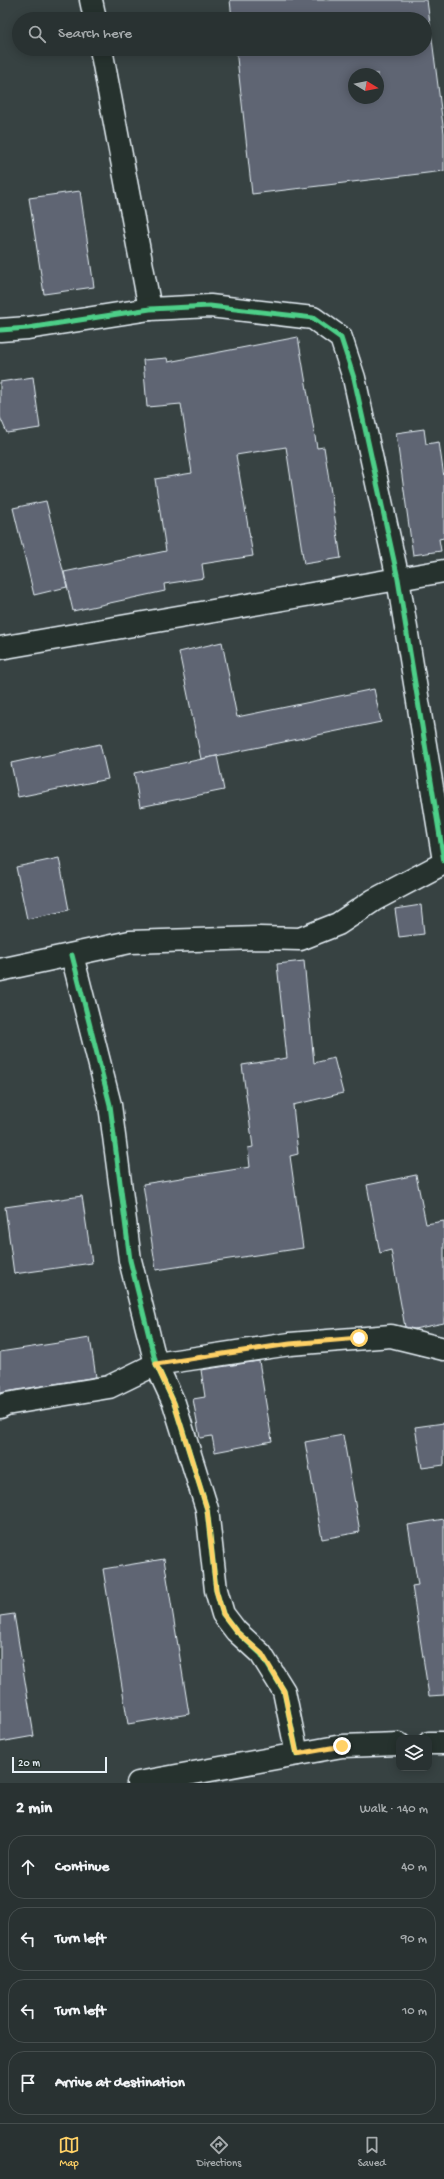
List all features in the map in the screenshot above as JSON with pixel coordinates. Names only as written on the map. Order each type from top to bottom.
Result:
[{"type":"street","points":[[91,0],[94,12]]},
{"type":"street","points":[[102,56],[150,309]]},
{"type":"street","points":[[0,330],[28,328],[150,309],[210,306],[313,318],[341,338],[354,378],[398,579],[444,862],[374,900],[338,924],[300,939],[258,938],[130,942],[0,970]]},
{"type":"street","points":[[0,648],[444,571]]},
{"type":"street","points":[[72,955],[110,1105],[130,1260],[156,1364],[174,1403],[207,1509],[216,1590],[223,1614],[236,1631],[262,1654],[284,1691],[297,1754]]},
{"type":"street","points":[[0,1407],[6,1404],[109,1387],[156,1364],[290,1344],[391,1336],[444,1348]]},
{"type":"street","points":[[432,1743],[444,1743]]},
{"type":"street","points":[[138,1783],[342,1746],[396,1744]]},
{"type":"building","points":[[230,0],[427,0],[429,12],[231,12]]},
{"type":"building","points":[[432,39],[444,133],[444,171],[252,194],[237,56],[432,56]]},
{"type":"building","points":[[80,191],[94,287],[44,294],[29,198]]},
{"type":"building","points":[[298,337],[317,448],[324,447],[341,558],[304,564],[286,447],[236,455],[253,556],[202,564],[204,578],[164,584],[165,591],[73,611],[64,572],[166,551],[155,479],[192,473],[181,404],[147,407],[143,360],[167,358],[168,362]]},
{"type":"building","points":[[33,377],[40,428],[7,433],[0,417],[0,382]]},
{"type":"building","points":[[424,429],[426,444],[439,442],[444,477],[444,538],[439,539],[441,551],[413,555],[396,433]]},
{"type":"building","points":[[46,501],[67,587],[34,595],[13,508]]},
{"type":"building","points":[[222,642],[237,717],[374,689],[381,722],[201,759],[179,652]]},
{"type":"building","points":[[100,744],[108,779],[18,797],[11,763]]},
{"type":"building","points":[[217,756],[224,790],[140,807],[134,773]]},
{"type":"building","points":[[59,858],[69,910],[27,919],[16,867]]},
{"type":"building","points":[[421,905],[424,934],[399,937],[395,909]]},
{"type":"building","points":[[304,961],[314,1063],[334,1058],[343,1093],[293,1105],[298,1154],[290,1156],[303,1248],[156,1270],[143,1184],[250,1167],[248,1148],[253,1147],[242,1065],[287,1058],[277,964]]},
{"type":"building","points":[[416,1175],[426,1224],[444,1221],[444,1323],[414,1329],[405,1327],[391,1250],[380,1253],[367,1185]]},
{"type":"building","points":[[82,1196],[92,1263],[14,1274],[5,1207]]},
{"type":"building","points":[[90,1338],[96,1377],[0,1393],[0,1352]]},
{"type":"building","points":[[259,1361],[272,1441],[215,1452],[212,1436],[200,1438],[193,1399],[205,1397],[201,1370]]},
{"type":"building","points":[[444,1423],[444,1465],[422,1468],[415,1427]]},
{"type":"building","points":[[343,1435],[360,1532],[322,1539],[305,1442]]},
{"type":"building","points":[[444,1519],[444,1695],[429,1696],[412,1586],[418,1585],[408,1525]]},
{"type":"building","points":[[164,1559],[189,1714],[128,1724],[103,1569]]},
{"type":"building","points":[[14,1614],[34,1736],[0,1742],[0,1616]]},
{"type":"cycle path","points":[[0,330],[28,328],[150,309],[210,306],[313,318],[341,338],[354,378],[398,579],[444,861]]},
{"type":"cycle path","points":[[72,955],[110,1105],[130,1260],[156,1364],[174,1403],[207,1509],[216,1590],[223,1614],[236,1631],[261,1654],[284,1691],[297,1754]]},
{"type":"route","points":[[342,1746],[297,1754],[284,1691],[262,1654],[236,1631],[223,1614],[216,1590],[207,1509],[174,1403],[156,1364],[290,1344],[359,1338]]}]
